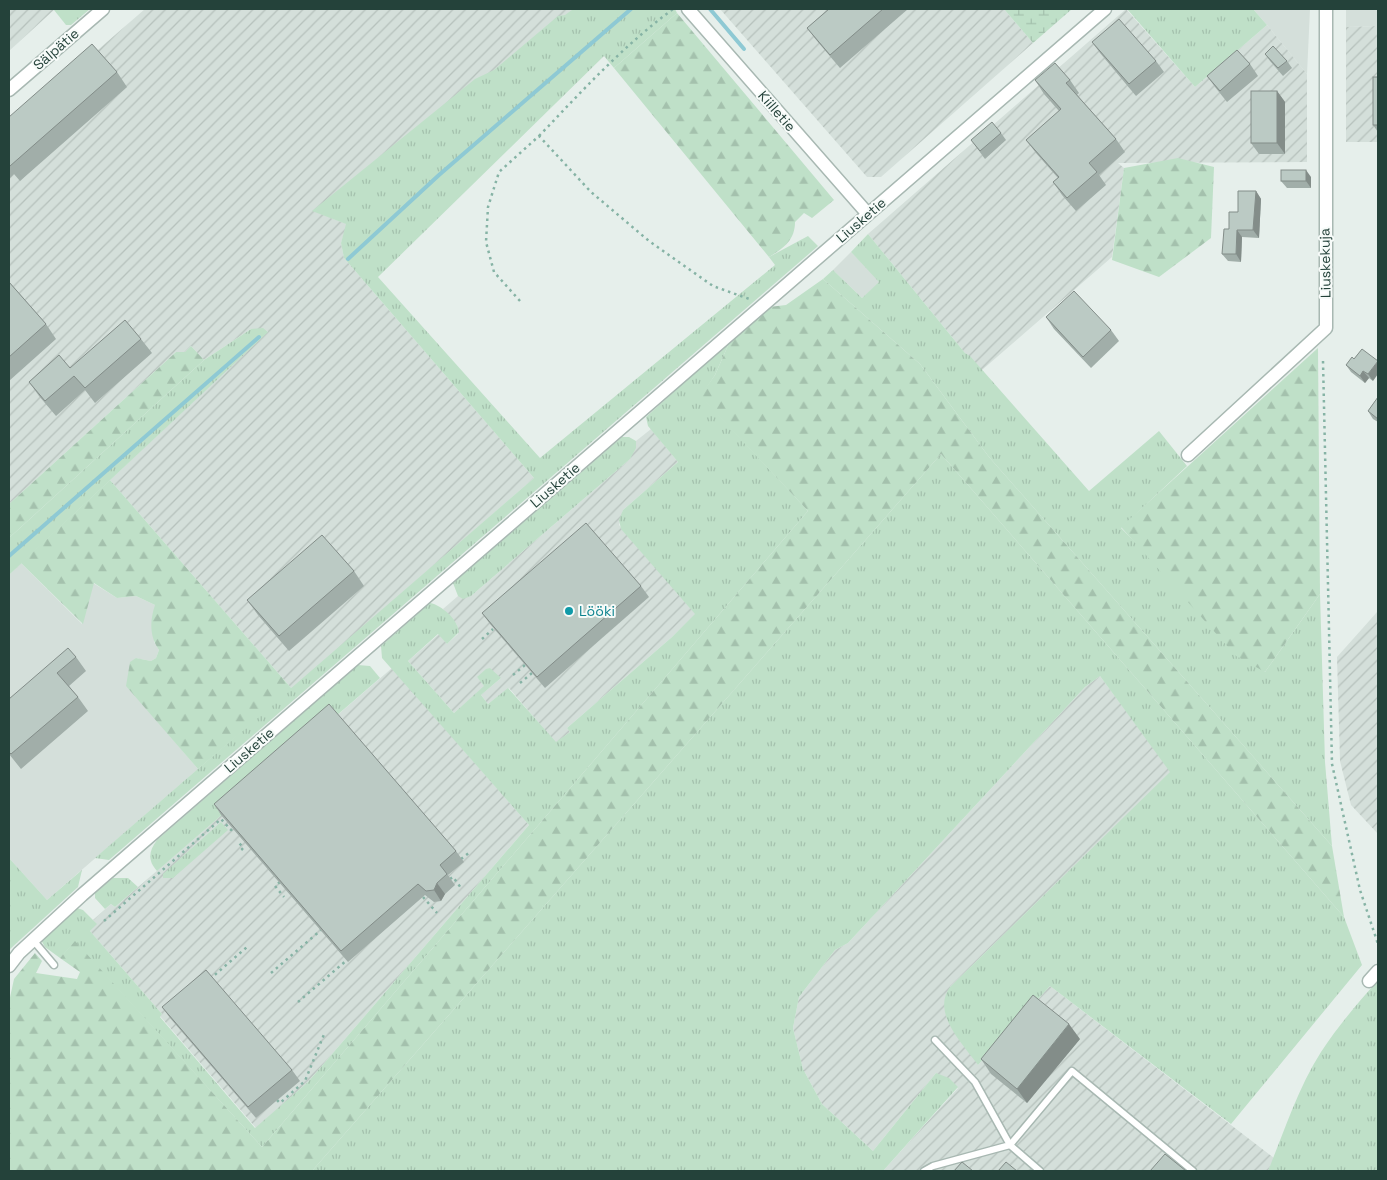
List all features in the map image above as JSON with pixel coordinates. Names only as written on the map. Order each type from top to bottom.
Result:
[{"type":"street","name":"Sälpätie","points":[[9,90],[102,9]]},
{"type":"street","name":"Kiilletie","points":[[688,9],[867,213]]},
{"type":"street","name":"Liusketie","points":[[9,966],[19,952],[765,304],[867,213],[944,150],[1105,9]]},
{"type":"street","name":"Liuskekuja","points":[[1188,456],[1326,328],[1326,9]]},
{"type":"street","points":[[1369,981],[1378,971]]},
{"type":"lane","points":[[33,940],[54,965]]},
{"type":"lane","points":[[936,1040],[975,1082],[1010,1145],[1040,1171]]},
{"type":"lane","points":[[924,1171],[933,1166],[1010,1145],[1072,1071],[1193,1171]]},
{"type":"path","points":[[520,301],[494,272],[486,242],[488,207],[499,172],[539,136],[603,68],[643,31],[673,9]]},
{"type":"path","points":[[539,136],[591,192],[649,241],[713,286],[765,304]]},
{"type":"path","points":[[1323,361],[1332,764],[1360,890],[1378,944]]},
{"type":"path","points":[[482,639],[493,629]]},
{"type":"path","points":[[513,675],[525,665]]},
{"type":"path","points":[[520,683],[532,673]]},
{"type":"path","points":[[104,921],[221,819],[231,830],[233,828]]},
{"type":"path","points":[[243,850],[239,846],[244,841]]},
{"type":"path","points":[[461,859],[470,852]]},
{"type":"path","points":[[450,879],[453,877],[461,888]]},
{"type":"path","points":[[280,882],[275,886],[284,897]]},
{"type":"path","points":[[423,897],[437,913]]},
{"type":"path","points":[[271,973],[321,930]]},
{"type":"path","points":[[210,979],[247,947]]},
{"type":"path","points":[[298,1002],[347,960]]},
{"type":"path","points":[[277,1100],[280,1103],[305,1081],[325,1032]]},
{"type":"shaded area","points":[[9,9],[55,9],[9,51]]},
{"type":"shaded area","points":[[145,9],[573,9],[331,218],[347,224],[341,243],[344,258],[534,478],[292,689],[110,480],[268,331],[251,329],[204,360],[191,346],[185,352],[176,352],[9,504],[9,127]]},
{"type":"shaded area","points":[[720,9],[1004,9],[1033,43],[881,177],[867,177]]},
{"type":"shaded area","points":[[1126,9],[1195,87],[1267,25],[1307,74],[1307,162],[1118,163],[1124,168],[1112,257],[982,370],[965,353],[868,234]]},
{"type":"shaded area","points":[[1253,9],[1310,9],[1307,74],[1267,25]]},
{"type":"shaded area","points":[[1346,9],[1378,9],[1378,26],[1346,27]]},
{"type":"shaded area","points":[[1378,26],[1378,142],[1346,142],[1346,27]]},
{"type":"shaded area","points":[[851,252],[880,282],[862,298],[833,270]]},
{"type":"shaded area","points":[[651,429],[678,462],[623,510],[619,525],[696,614],[567,728],[570,732],[556,743],[509,688],[488,704],[481,695],[501,678],[477,677],[485,686],[454,713],[408,661],[439,634],[447,644],[458,634],[457,625],[443,609],[458,596],[471,596],[630,459],[636,441]]},
{"type":"shaded area","points":[[21,563],[82,624],[93,583],[117,598],[136,596],[155,605],[154,642],[159,650],[156,658],[151,661],[136,658],[127,686],[198,769],[47,900],[9,858],[9,575]]},
{"type":"shaded area","points":[[1378,611],[1378,834],[1351,805],[1340,761],[1337,657]]},
{"type":"shaded area","points":[[392,668],[529,825],[308,1082],[256,1128],[160,1016],[162,1014],[90,931],[96,924],[93,920],[111,904],[115,907]]},
{"type":"shaded area","points":[[1100,676],[1171,772],[950,987],[978,1065],[1050,986],[1274,1158],[1268,1171],[883,1171],[958,1088],[936,1073],[873,1151],[822,1104],[803,1069],[793,1028],[799,997],[835,950],[848,943],[1085,687]]},
{"type":"green space","points":[[55,9],[90,9],[71,25],[66,25]]},
{"type":"green space","points":[[573,9],[675,9],[677,13],[614,68],[604,56],[378,277],[540,458],[775,265],[769,257],[808,236],[818,246],[109,860],[95,858],[534,478],[344,258],[341,243],[346,224],[312,211],[475,79],[494,70],[558,16],[565,15]]},
{"type":"green space","points":[[1004,9],[1072,9],[1033,43]]},
{"type":"green space","points":[[1127,9],[1253,9],[1267,25],[1195,87]]},
{"type":"green space","points":[[677,13],[834,200],[812,218],[804,213],[795,222],[793,234],[788,243],[769,257],[614,68]]},
{"type":"green space","points":[[1178,158],[1214,167],[1211,238],[1159,277],[1112,260],[1124,168]]},
{"type":"green space","points":[[868,234],[965,353],[970,356],[1089,491],[1159,431],[1187,466],[1121,528],[1265,672],[1320,594],[1325,762],[1332,846],[989,457],[920,364],[823,279],[833,270],[862,298],[879,282],[851,252]]},
{"type":"green space","points":[[823,279],[920,364],[989,457],[1332,846],[1344,917],[941,454],[312,1171],[9,1171],[9,1002],[14,979],[35,953],[42,961],[36,973],[77,979],[80,972],[60,958],[75,941],[262,1147],[808,511],[700,396],[715,375],[730,341],[769,307],[786,305]]},
{"type":"green space","points":[[263,328],[268,332],[9,575],[9,538],[204,360],[251,329]]},
{"type":"green space","points":[[730,341],[715,375],[701,396],[808,511],[262,1147],[75,942],[60,958],[45,947],[41,940],[77,908],[83,910],[97,924],[90,931],[162,1014],[160,1017],[255,1128],[308,1082],[529,825],[382,658],[381,646],[430,603],[435,604],[453,618],[459,632],[447,644],[438,634],[408,661],[454,713],[484,686],[477,677],[490,668],[501,678],[481,695],[488,704],[508,688],[556,742],[570,732],[567,728],[672,637],[695,614],[621,529],[619,520],[623,510],[678,462],[648,426],[646,417]]},
{"type":"green space","points":[[191,346],[204,360],[9,538],[9,504],[176,352],[185,352]]},
{"type":"green space","points":[[1318,348],[1320,594],[1265,672],[1236,656],[1121,527]]},
{"type":"green space","points":[[622,437],[629,437],[636,441],[636,448],[630,459],[471,596],[463,599],[458,596],[453,583]]},
{"type":"green space","points":[[941,454],[1344,917],[1362,965],[1231,1124],[1050,986],[978,1065],[951,1028],[947,1018],[944,1007],[945,997],[950,987],[1170,772],[1100,676],[1085,687],[848,943],[835,950],[799,997],[793,1028],[803,1069],[822,1104],[873,1151],[936,1073],[949,1078],[958,1087],[883,1171],[312,1171]]},
{"type":"green space","points":[[110,480],[292,689],[198,769],[126,686],[130,662],[136,658],[151,661],[156,658],[159,650],[153,639],[151,628],[155,605],[136,596],[117,598],[94,583],[83,624],[21,563]]},
{"type":"green space","points":[[358,665],[370,666],[380,678],[157,871],[150,856],[157,840]]},
{"type":"green space","points":[[221,822],[228,830],[173,878],[163,878],[163,874]]},
{"type":"green space","points":[[9,858],[47,900],[82,870],[78,887],[9,950]]},
{"type":"green space","points":[[113,878],[128,878],[138,887],[115,907],[111,904],[105,909],[95,898],[95,893]]},
{"type":"green space","points":[[1378,980],[1378,1171],[1268,1171],[1305,1080],[1321,1052],[1334,1033]]},
{"type":"building","points":[[829,9],[883,9],[830,55],[807,28]]},
{"type":"building","points":[[1119,19],[1156,61],[1129,84],[1092,42]]},
{"type":"building","points":[[92,44],[117,72],[10,166],[9,117]]},
{"type":"building","points":[[1273,46],[1287,61],[1278,68],[1265,54]]},
{"type":"building","points":[[1237,50],[1250,64],[1220,91],[1207,76]]},
{"type":"building","points":[[1055,63],[1070,80],[1066,83],[1116,139],[1089,163],[1097,172],[1067,198],[1053,182],[1059,177],[1026,140],[1061,109],[1035,80]]},
{"type":"building","points":[[1373,77],[1378,77],[1378,125],[1373,125]]},
{"type":"building","points":[[1251,91],[1277,91],[1277,143],[1251,143]]},
{"type":"building","points":[[992,122],[1001,133],[980,151],[971,140]]},
{"type":"building","points":[[1281,170],[1306,170],[1306,181],[1281,181]]},
{"type":"building","points":[[1238,191],[1256,191],[1253,230],[1237,230],[1236,254],[1222,254],[1224,229],[1229,229],[1229,212],[1238,212]]},
{"type":"building","points":[[9,282],[46,324],[9,357]]},
{"type":"building","points":[[1074,291],[1111,330],[1083,357],[1046,317]]},
{"type":"building","points":[[125,320],[141,339],[85,388],[74,376],[45,401],[29,382],[59,355],[70,368]]},
{"type":"building","points":[[1362,349],[1378,361],[1368,374],[1363,371],[1360,376],[1346,365]]},
{"type":"building","points":[[1378,397],[1378,419],[1368,411]]},
{"type":"building","name":"Lööki","points":[[586,523],[641,586],[537,677],[482,613]]},
{"type":"building","points":[[322,535],[354,571],[279,636],[247,600]]},
{"type":"building","points":[[68,648],[76,657],[57,673],[78,697],[11,754],[9,752],[9,699]]},
{"type":"building","points":[[329,704],[456,851],[440,865],[447,874],[437,883],[434,890],[426,891],[418,884],[341,951],[214,804]]},
{"type":"building","points":[[206,970],[292,1070],[248,1107],[162,1007]]},
{"type":"building","points":[[1033,995],[1069,1024],[1017,1089],[981,1059]]},
{"type":"building","points":[[1165,1154],[1186,1171],[1150,1171]]},
{"type":"building","points":[[962,1162],[973,1171],[954,1171]]},
{"type":"building","points":[[1006,1162],[1017,1171],[998,1171]]},
{"type":"waterway","points":[[348,259],[439,175],[631,9]]},
{"type":"waterway","points":[[710,9],[744,49]]},
{"type":"waterway","points":[[9,556],[259,337]]},
{"type":"place","name":"Lööki","points":[[569,611]]}]
